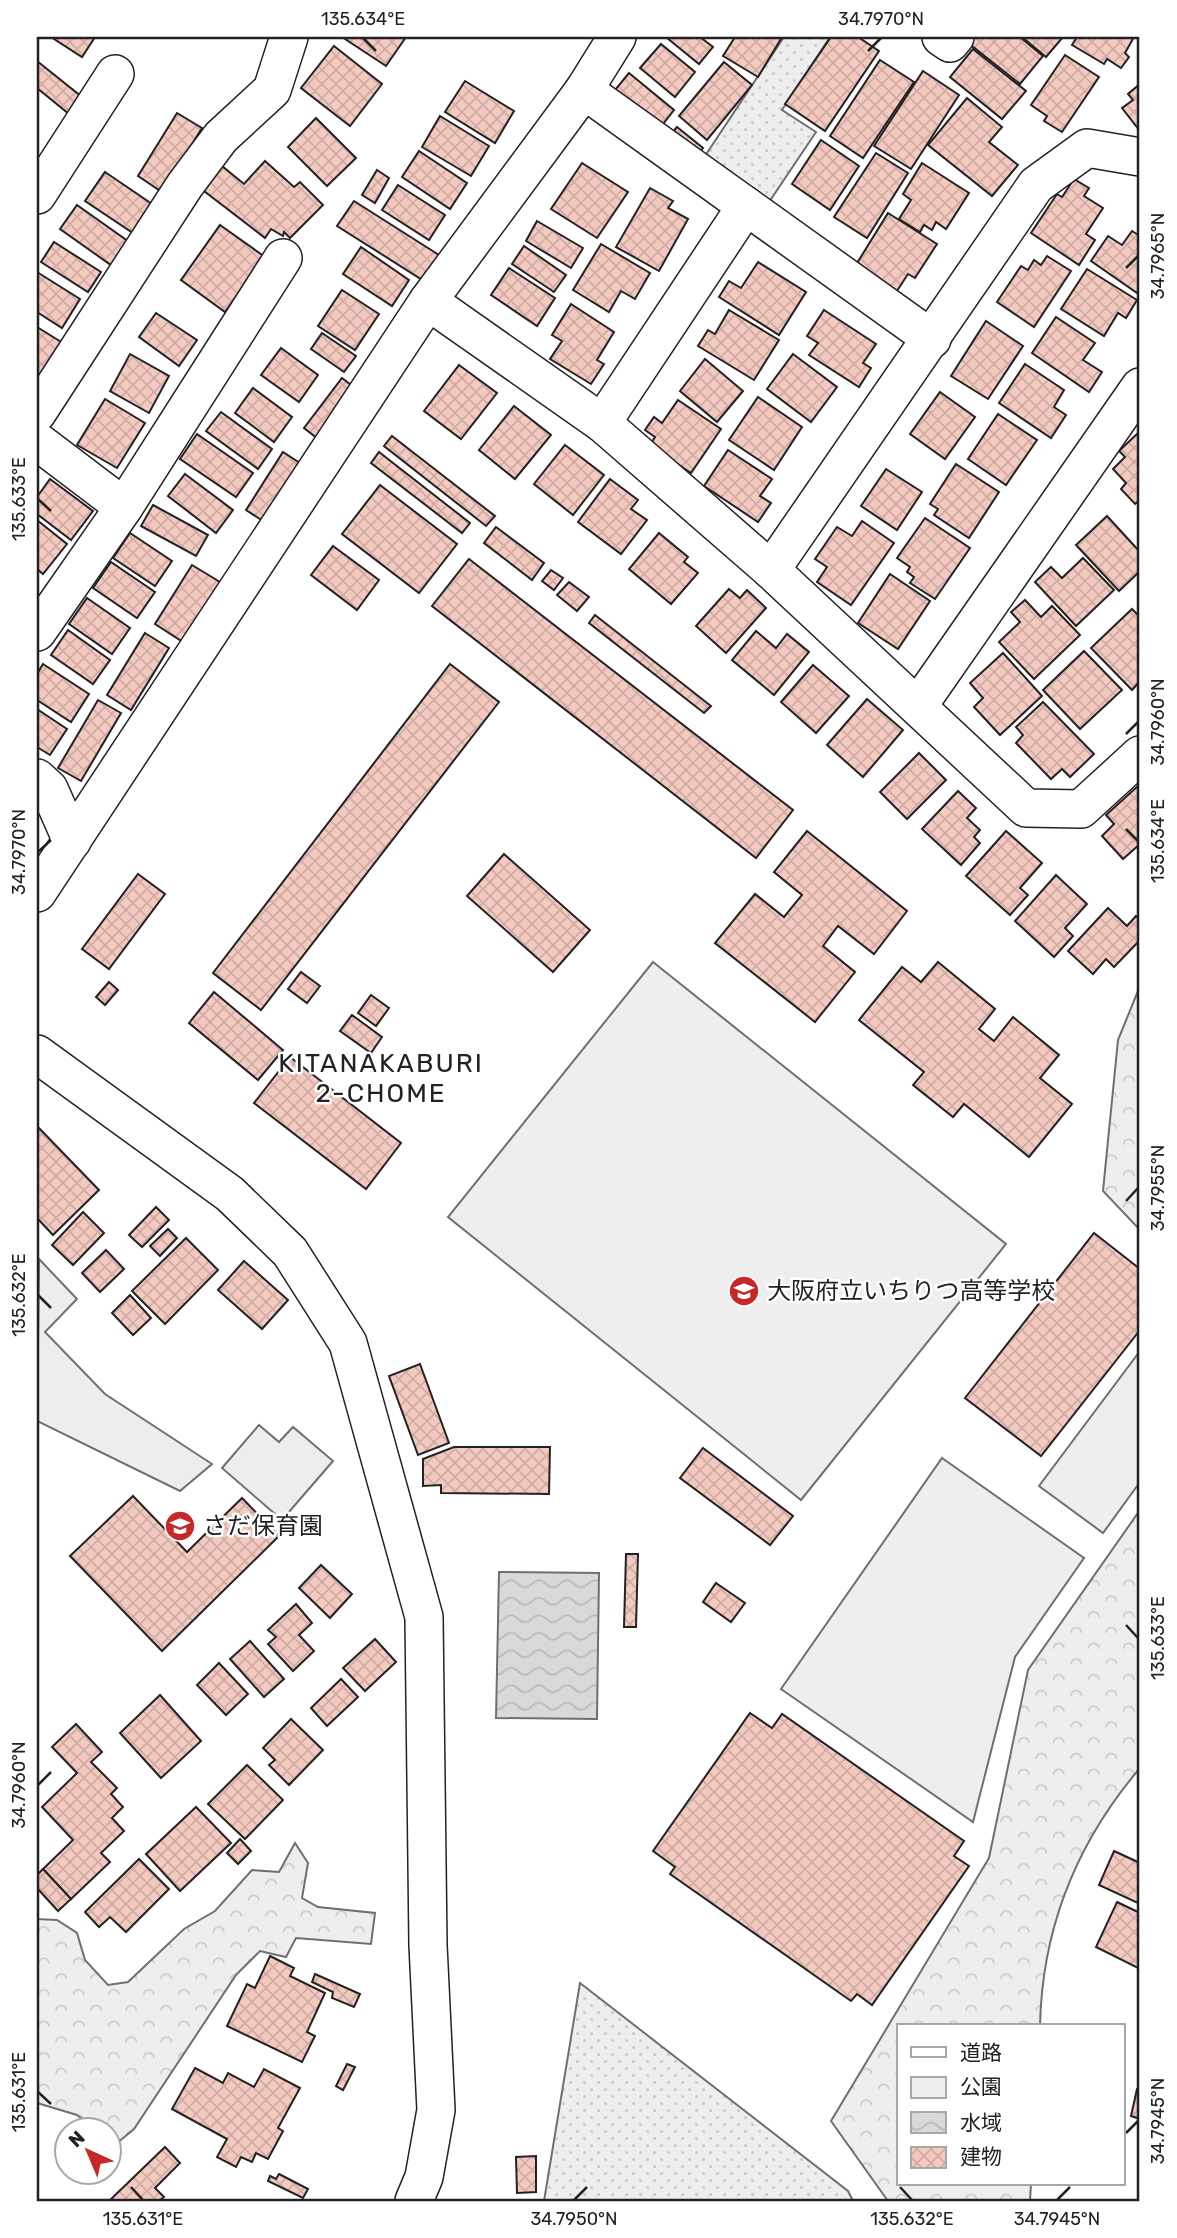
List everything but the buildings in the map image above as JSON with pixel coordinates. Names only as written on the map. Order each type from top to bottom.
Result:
[{"type":"street","points":[[37,413],[192,176],[221,137],[272,90],[289,37]]},
{"type":"street","points":[[37,893],[428,301],[584,90],[618,37]]},
{"type":"street","points":[[941,37],[950,43],[955,37]]},
{"type":"street","points":[[37,195],[115,74]]},
{"type":"street","points":[[584,90],[932,340]]},
{"type":"street","points":[[771,570],[932,340],[1036,185],[1087,148],[1140,157]]},
{"type":"street","points":[[602,424],[746,206]]},
{"type":"street","points":[[37,632],[124,507],[283,258]]},
{"type":"street","points":[[428,301],[602,424],[771,570],[1026,808],[1081,809],[1140,755]]},
{"type":"street","points":[[918,706],[1140,387]]},
{"type":"street","points":[[37,441],[124,507]]},
{"type":"street","points":[[37,778],[48,789],[72,841]]},
{"type":"street","points":[[37,1054],[230,1194],[290,1252],[348,1343],[424,1617],[428,1945],[436,2110],[424,2177],[414,2201]]},
{"type":"green space","points":[[784,37],[830,37],[782,110],[816,132],[765,208],[699,165]]},
{"type":"green space","points":[[653,962],[1006,1244],[801,1500],[448,1217]]},
{"type":"green space","points":[[1140,986],[1140,1230],[1103,1191],[1118,1040]]},
{"type":"green space","points":[[1140,1351],[1140,1482],[1103,1533],[1039,1486]]},
{"type":"green space","points":[[942,1458],[1084,1558],[1015,1657],[973,1822],[781,1689]]},
{"type":"green space","points":[[1140,1510],[1140,1768],[1098,1826],[1067,1888],[1048,1955],[1040,2024],[897,2024],[897,2186],[1031,2186],[1030,2201],[888,2201],[831,2121],[989,1858],[1028,1670]]},
{"type":"green space","points":[[295,1843],[308,1863],[302,1898],[318,1907],[375,1913],[371,1944],[296,1938],[286,1957],[260,1951],[236,1975],[134,2129],[122,2139],[122,2116],[78,2116],[37,2103],[37,1919],[57,1920],[77,1933],[85,1960],[108,1985],[128,1982],[184,1929],[215,1911],[252,1870],[279,1872]]},
{"type":"green space","points":[[580,1983],[848,2191],[853,2201],[544,2201]]},
{"type":"shaded area","points":[[39,1259],[77,1299],[45,1332],[105,1394],[212,1464],[180,1491],[37,1421]]},
{"type":"shaded area","points":[[259,1425],[279,1442],[293,1427],[333,1461],[282,1520],[222,1468]]},
{"type":"water","points":[[499,1572],[599,1573],[597,1719],[496,1718]]},
{"type":"place","name":"大阪府立いちりつ高等学校","points":[[744,1291]]},
{"type":"place","name":"さだ保育園","points":[[180,1526]]},
{"type":"district","name":"KITANAKABURI 2-CHOME","points":[[381,1078]]}]
